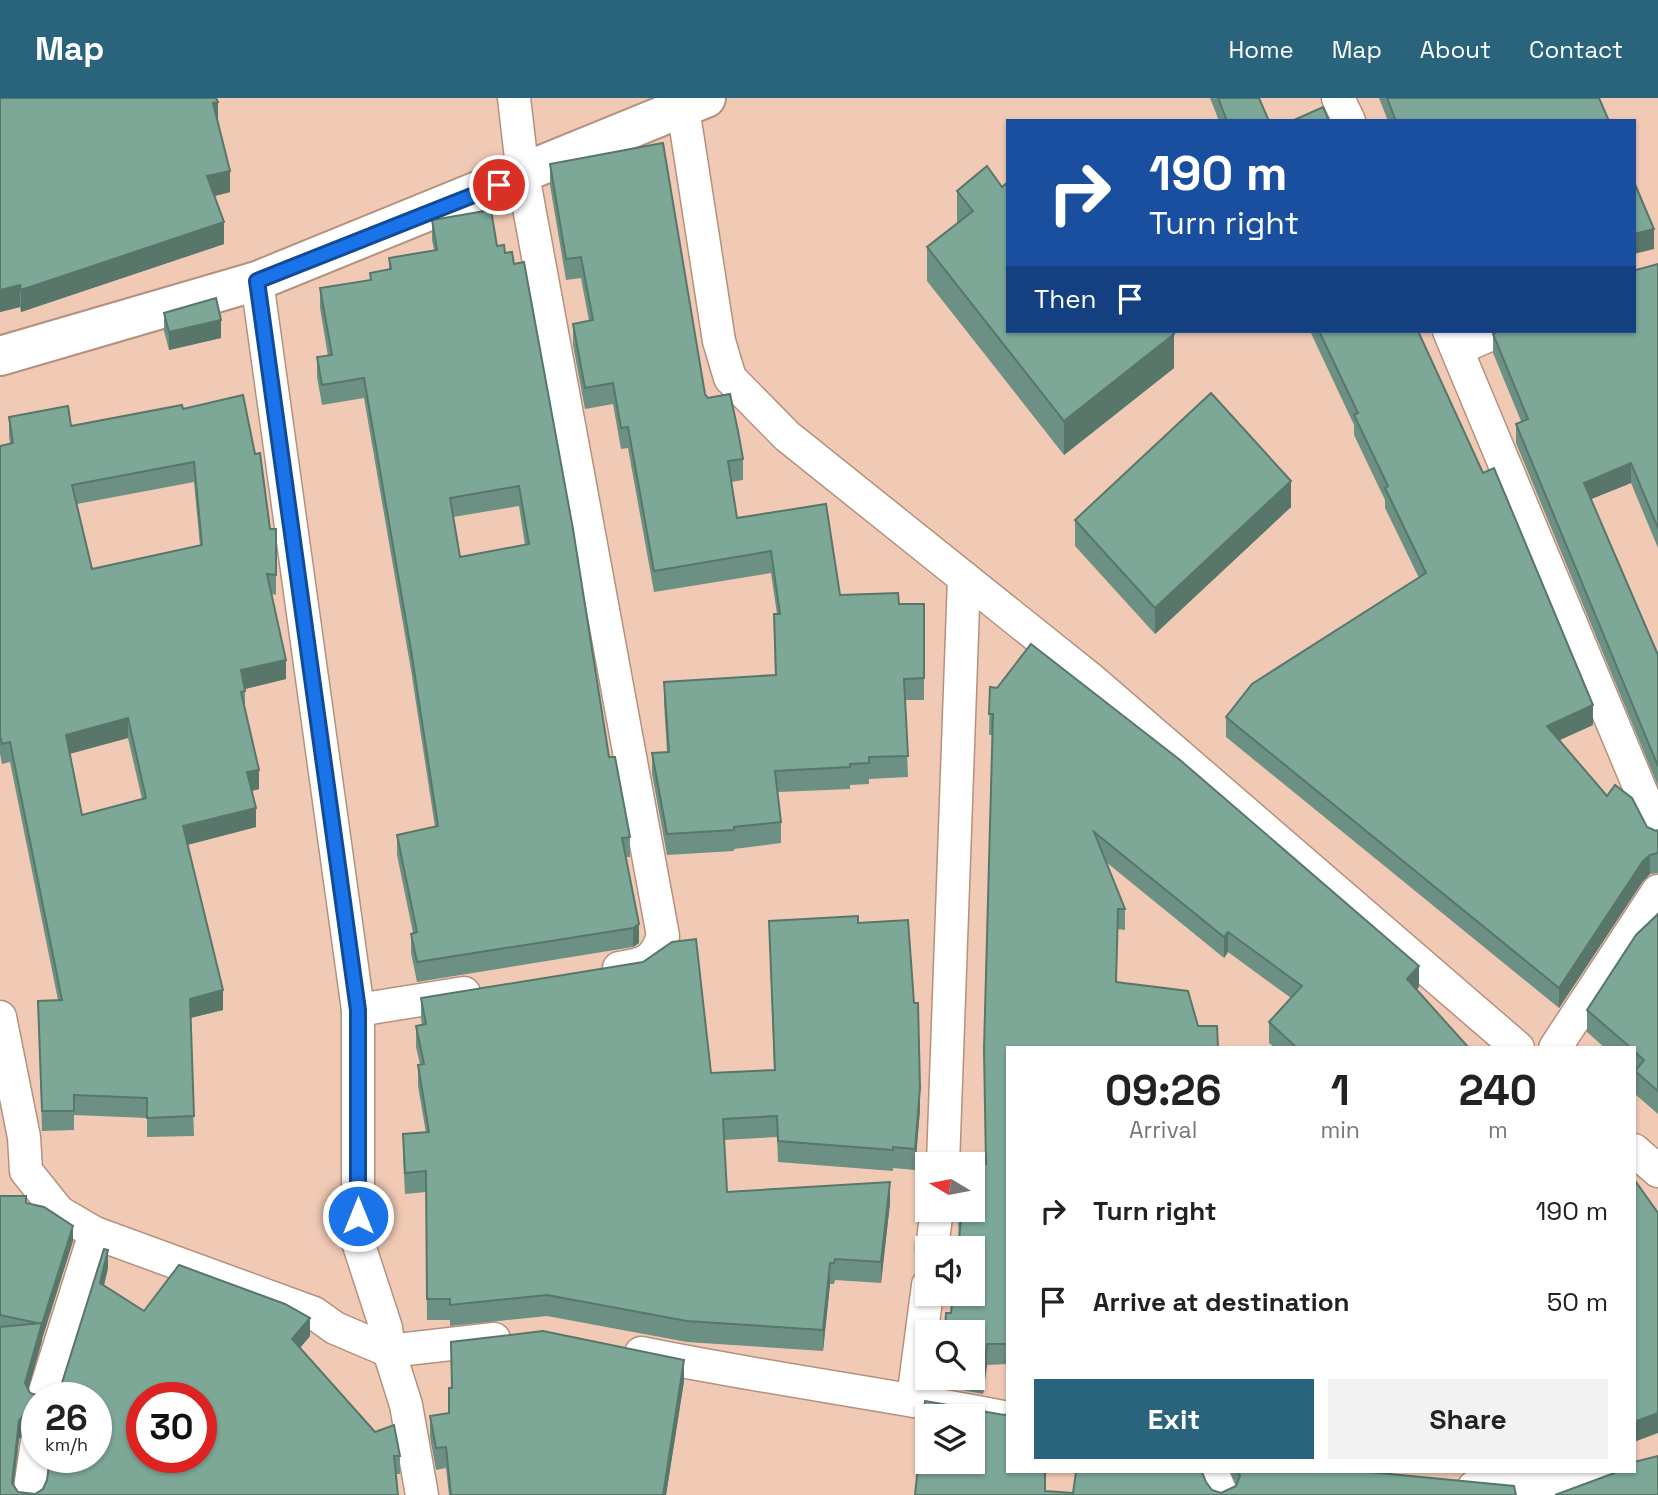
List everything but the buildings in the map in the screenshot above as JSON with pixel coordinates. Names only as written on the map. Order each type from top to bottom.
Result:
[{"type":"street","points":[[514,98],[523,175],[663,936],[657,954],[640,965],[586,974]]},
{"type":"street","points":[[1338,98],[1348,119]]},
{"type":"street","points":[[0,356],[257,281],[695,103],[719,341],[730,378],[787,436],[1093,681],[1516,1046]]},
{"type":"street","points":[[257,281],[358,1010],[358,1242],[386,1328],[389,1351],[406,1405],[422,1495]]},
{"type":"street","points":[[1489,333],[1453,340],[1658,832]]},
{"type":"street","points":[[943,1152],[964,578]]},
{"type":"street","points":[[1556,1046],[1658,891]]},
{"type":"street","points":[[358,1010],[492,989]]},
{"type":"street","points":[[0,1017],[24,1137],[13,1170],[59,1212],[95,1233],[314,1313],[335,1328],[389,1351],[518,1336]]},
{"type":"street","points":[[1636,1152],[1658,1171]]},
{"type":"street","points":[[48,1382],[95,1233]]},
{"type":"street","points":[[913,1399],[925,1306]]},
{"type":"street","points":[[610,1347],[743,1374],[913,1399],[1006,1418]]},
{"type":"street","points":[[29,1495],[32,1473]]},
{"type":"street","points":[[1212,1473],[1222,1495]]},
{"type":"street","points":[[1443,1483],[1503,1489],[1552,1488],[1605,1473]]},
{"type":"route","points":[[358,1216],[358,1010],[257,281],[499,185]]}]
